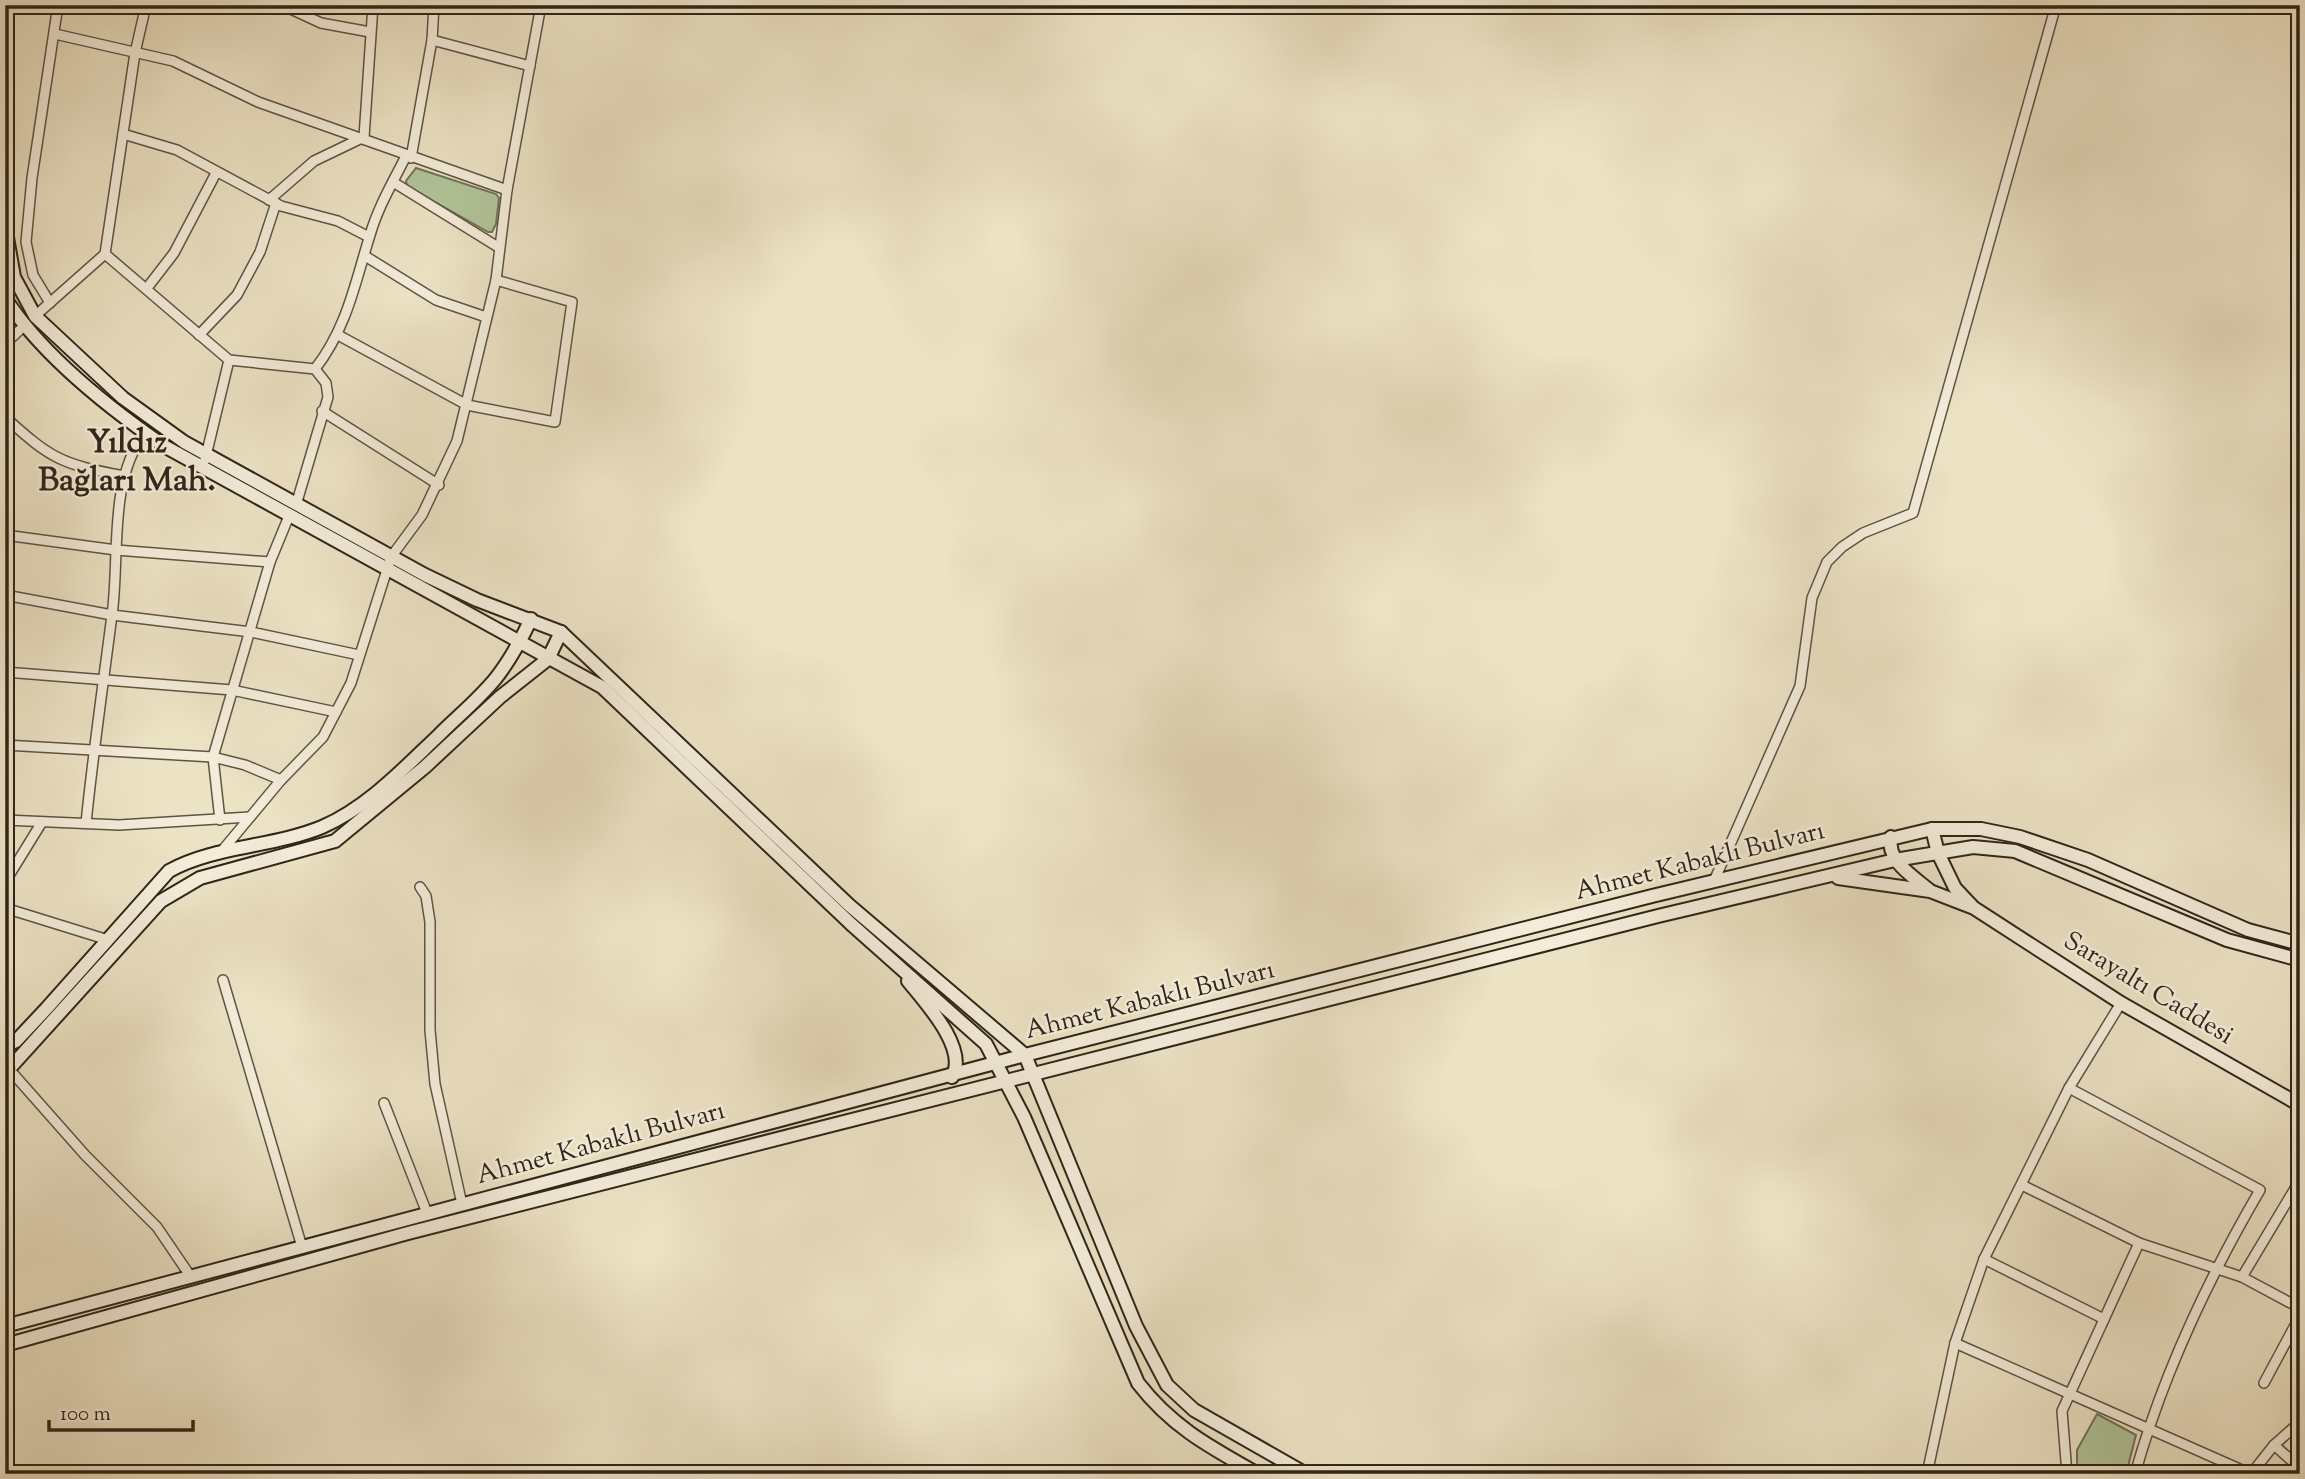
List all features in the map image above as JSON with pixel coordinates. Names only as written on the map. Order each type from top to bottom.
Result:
[{"type":"street","points":[[50,303],[33,275],[26,242],[32,178],[58,5]]},
{"type":"street","points":[[5,344],[105,254],[136,51],[146,5]]},
{"type":"street","points":[[282,5],[321,23],[370,32]]},
{"type":"street","points":[[364,137],[373,5]]},
{"type":"street","points":[[315,369],[338,335],[369,237],[393,182],[408,157],[432,40],[434,5]]},
{"type":"street","points":[[219,855],[281,780],[323,737],[337,712],[359,655],[385,570],[439,485],[457,440],[496,280],[507,190],[541,5]]},
{"type":"street","points":[[1714,881],[1800,686],[1812,598],[1826,562],[1863,533],[1913,513],[2056,5]]},
{"type":"street","points":[[55,34],[173,61],[258,102],[364,137],[408,157],[507,190]]},
{"type":"street","points":[[432,40],[530,66]]},
{"type":"street","points":[[123,134],[177,150],[273,202],[338,221],[369,237]]},
{"type":"street","points":[[199,335],[237,295],[260,252],[273,202],[314,161],[364,137]]},
{"type":"street","points":[[5,173],[5,224],[14,277],[30,321],[48,349],[145,433],[202,468],[391,557],[449,588],[561,632],[849,905],[1025,1055],[1136,1326],[1167,1385],[1194,1409],[1306,1474]]},
{"type":"street","points":[[147,288],[174,253],[216,173]]},
{"type":"street","points":[[393,182],[498,247]]},
{"type":"street","points":[[105,254],[229,360],[315,369],[326,383],[328,397],[293,510],[270,562],[213,757],[220,821]]},
{"type":"street","points":[[365,256],[436,300],[486,317]]},
{"type":"street","points":[[338,335],[467,405],[555,422],[572,302],[496,280]]},
{"type":"street","points":[[5,298],[133,406],[207,455],[385,570],[602,687],[893,961],[986,1044],[999,1064],[1138,1383],[1159,1411],[1196,1439],[1258,1474]]},
{"type":"street","points":[[202,468],[229,360]]},
{"type":"street","points":[[322,411],[439,485]]},
{"type":"street","points":[[5,417],[48,455],[74,466],[124,476]]},
{"type":"street","points":[[86,823],[93,750],[113,615],[116,550],[124,476],[133,450],[145,433]]},
{"type":"street","points":[[5,535],[116,550],[270,562]]},
{"type":"street","points":[[5,595],[113,615],[251,632],[359,655]]},
{"type":"street","points":[[5,1046],[16,1041],[46,1009],[105,939],[169,870],[184,862],[279,842],[322,827],[352,812],[461,714],[495,679],[519,644],[531,618]]},
{"type":"street","points":[[191,1277],[157,1227],[6,1070],[160,901],[200,878],[335,841],[426,766],[500,697],[548,659],[561,632]]},
{"type":"street","points":[[5,672],[102,682],[232,690],[337,712]]},
{"type":"street","points":[[5,745],[213,757],[245,765],[281,780]]},
{"type":"street","points":[[5,820],[86,823],[220,821],[250,817]]},
{"type":"street","points":[[5,882],[42,822]]},
{"type":"street","points":[[1932,829],[1938,853],[1955,888],[1975,908]]},
{"type":"street","name":"Ahmet Kabaklı Bulvarı","points":[[5,1326],[952,1077],[1025,1055],[1714,881],[1932,829],[1981,829],[2020,837],[2088,860],[2248,930],[2300,944]]},
{"type":"street","points":[[1891,837],[1889,845],[1895,860],[1930,891]]},
{"type":"street","name":"Ahmet Kabaklı Bulvarı","points":[[5,1345],[408,1233],[1658,916],[1895,860],[1973,847],[2015,851],[2227,940],[2300,960]]},
{"type":"street","points":[[1830,877],[1930,891],[1975,908]]},
{"type":"street","points":[[420,887],[426,897],[430,922],[430,1030],[435,1084],[462,1204]]},
{"type":"street","points":[[5,908],[105,939]]},
{"type":"street","name":"Sarayaltı Caddesi","points":[[1975,908],[2121,1003],[2300,1105]]},
{"type":"street","points":[[893,961],[939,1021],[951,1044],[957,1060],[952,1077]]},
{"type":"street","points":[[223,980],[302,1247]]},
{"type":"street","points":[[1927,1474],[1955,1343],[1984,1259],[2069,1088],[2121,1003]]},
{"type":"street","points":[[2069,1088],[2260,1190],[2215,1267],[2147,1429],[2135,1474]]},
{"type":"street","points":[[384,1103],[427,1213]]},
{"type":"street","points":[[2242,1277],[2300,1180]]},
{"type":"street","points":[[2022,1185],[2139,1243],[2242,1277],[2300,1308]]},
{"type":"street","points":[[2067,1474],[2062,1411],[2139,1243]]},
{"type":"street","points":[[1984,1259],[2105,1319]]},
{"type":"street","points":[[2264,1383],[2300,1316]]},
{"type":"street","points":[[1955,1343],[2250,1474],[2274,1445],[2300,1422]]},
{"type":"street","points":[[2274,1445],[2300,1468]]},
{"type":"green space","points":[[416,168],[496,194],[499,198],[496,224],[492,232],[407,186],[406,181]]},
{"type":"green space","points":[[2097,1414],[2136,1435],[2126,1474],[2077,1474],[2077,1450]]},
{"type":"district","name":"Yıldız Bağları Mah.","points":[[127,463]]}]
